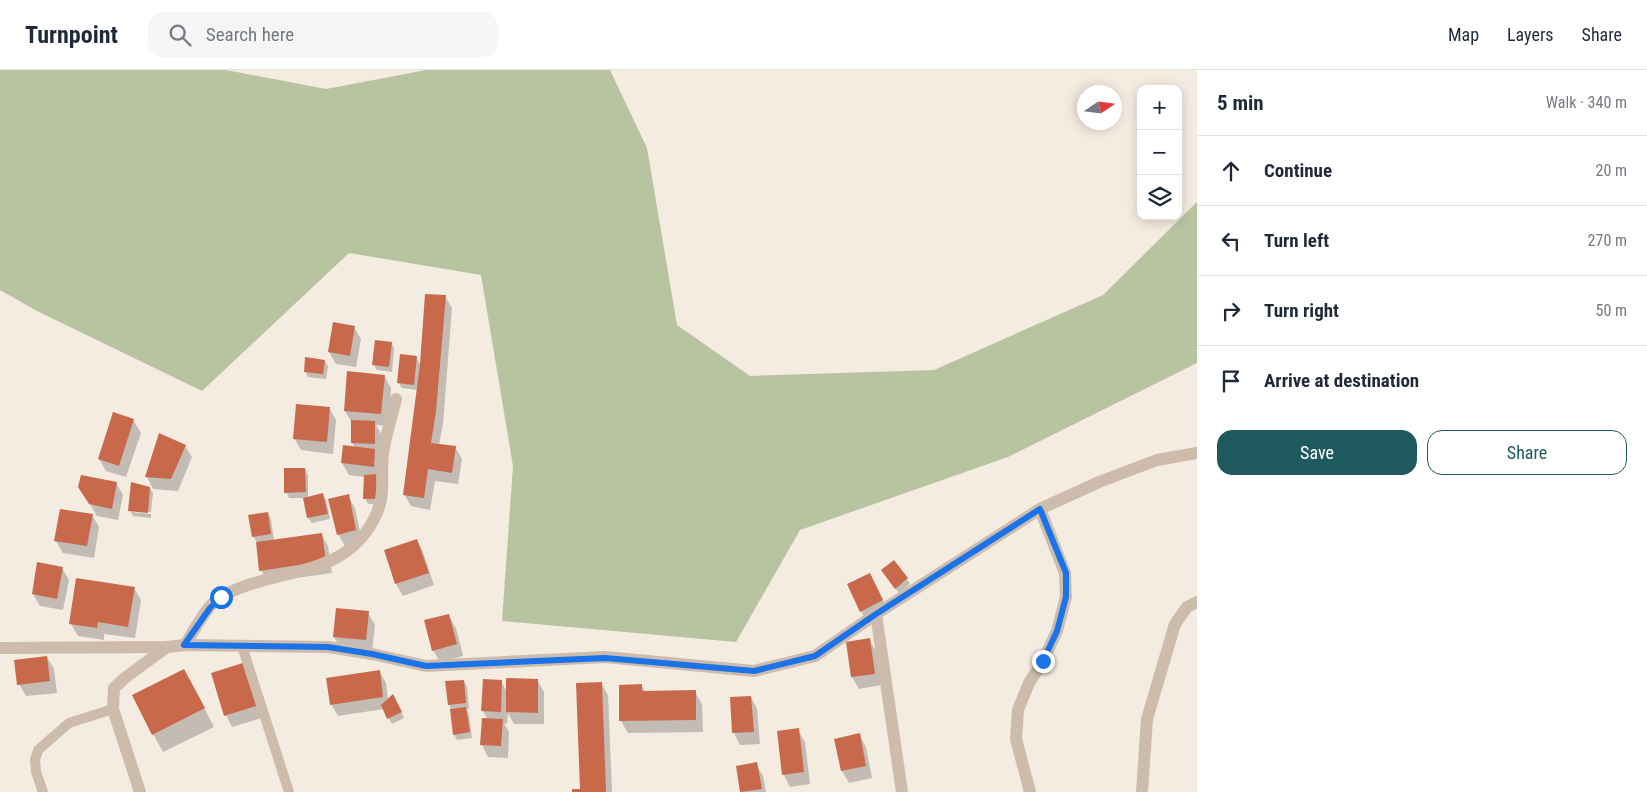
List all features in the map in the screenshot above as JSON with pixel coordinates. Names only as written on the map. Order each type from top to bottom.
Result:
[{"type":"street","points":[[184,645],[210,608],[221,597],[253,582],[323,565],[345,554],[364,534],[373,522],[380,505],[383,454],[396,399]]},
{"type":"street","points":[[0,648],[167,647],[184,645],[328,647],[372,654],[426,666],[605,658],[754,671],[815,656],[876,614],[1040,509],[1098,482],[1156,460],[1197,453]]},
{"type":"street","points":[[1030,792],[1016,739],[1018,710],[1029,683],[1043,661],[1057,631],[1066,597],[1066,573],[1040,509]]},
{"type":"street","points":[[1142,792],[1147,719],[1175,624],[1188,607],[1197,602]]},
{"type":"street","points":[[876,614],[902,792]]},
{"type":"street","points":[[140,792],[113,709],[114,688],[167,647]]},
{"type":"lane","points":[[242,646],[289,792]]},
{"type":"lane","points":[[43,792],[34,760],[38,750],[68,723],[113,709]]},
{"type":"green space","points":[[0,70],[226,70],[326,89],[426,70],[610,70],[647,148],[677,325],[750,376],[934,370],[1103,295],[1179,220],[1182,220],[1182,217],[1197,202],[1197,363],[1008,457],[800,530],[736,642],[502,621],[513,466],[481,275],[349,253],[202,391],[37,311],[0,290]]},
{"type":"building","points":[[425,294],[446,295],[436,411],[431,443],[456,446],[452,473],[428,469],[424,498],[403,495],[420,364]]},
{"type":"building","points":[[333,322],[355,326],[350,356],[328,352]]},
{"type":"building","points":[[375,340],[392,342],[389,367],[372,365]]},
{"type":"building","points":[[400,354],[417,356],[414,385],[397,383]]},
{"type":"building","points":[[305,357],[325,360],[323,374],[304,372]]},
{"type":"building","points":[[347,371],[385,375],[381,414],[344,411]]},
{"type":"building","points":[[296,404],[330,407],[327,442],[293,439]]},
{"type":"building","points":[[113,412],[134,419],[119,466],[98,459]]},
{"type":"building","points":[[351,420],[375,421],[375,444],[351,443]]},
{"type":"building","points":[[159,433],[186,445],[171,479],[145,477]]},
{"type":"building","points":[[343,445],[375,449],[374,467],[341,463]]},
{"type":"building","points":[[284,468],[305,468],[306,492],[284,493]]},
{"type":"building","points":[[379,474],[379,499],[363,499],[364,475]]},
{"type":"building","points":[[81,475],[117,482],[112,509],[89,504],[78,487]]},
{"type":"building","points":[[131,482],[150,487],[148,513],[128,511]]},
{"type":"building","points":[[323,493],[328,514],[307,518],[303,498]]},
{"type":"building","points":[[349,494],[356,530],[337,535],[328,499]]},
{"type":"building","points":[[60,509],[93,514],[87,546],[54,541]]},
{"type":"building","points":[[268,512],[271,534],[252,537],[248,515]]},
{"type":"building","points":[[322,533],[326,561],[259,571],[256,542]]},
{"type":"building","points":[[417,539],[429,573],[395,584],[384,550]]},
{"type":"building","points":[[894,560],[908,578],[895,589],[881,570]]},
{"type":"building","points":[[37,562],[63,567],[57,599],[32,594]]},
{"type":"building","points":[[870,573],[883,600],[860,612],[847,584]]},
{"type":"building","points":[[76,578],[135,587],[128,627],[98,622],[97,628],[69,624]]},
{"type":"building","points":[[336,608],[369,611],[366,640],[333,637]]},
{"type":"building","points":[[449,614],[457,644],[432,651],[424,620]]},
{"type":"building","points":[[870,638],[875,674],[851,677],[846,642]]},
{"type":"building","points":[[47,656],[50,681],[17,685],[14,660]]},
{"type":"building","points":[[246,662],[259,705],[224,716],[211,673]]},
{"type":"building","points":[[184,669],[205,708],[152,735],[132,695]]},
{"type":"building","points":[[380,670],[383,697],[330,705],[326,678]]},
{"type":"building","points":[[506,678],[538,679],[538,713],[506,712]]},
{"type":"building","points":[[483,679],[502,680],[501,712],[481,711]]},
{"type":"building","points":[[464,680],[466,703],[448,705],[445,681]]},
{"type":"building","points":[[602,682],[606,792],[572,792],[572,789],[580,789],[576,683]]},
{"type":"building","points":[[642,684],[642,691],[696,690],[696,720],[619,721],[619,685]]},
{"type":"building","points":[[393,694],[402,712],[387,719],[381,705]]},
{"type":"building","points":[[751,696],[754,732],[732,733],[730,697]]},
{"type":"building","points":[[466,707],[470,732],[453,735],[450,709]]},
{"type":"building","points":[[482,718],[503,719],[501,746],[480,745]]},
{"type":"building","points":[[799,728],[804,772],[782,775],[777,731]]},
{"type":"building","points":[[860,733],[866,766],[841,771],[834,739]]},
{"type":"building","points":[[757,762],[762,789],[740,792],[736,766]]},
{"type":"route","points":[[221,597],[210,608],[184,645],[328,647],[372,654],[426,666],[605,658],[754,671],[815,656],[876,614],[1040,509],[1066,573],[1066,597],[1057,631],[1043,661]]}]
